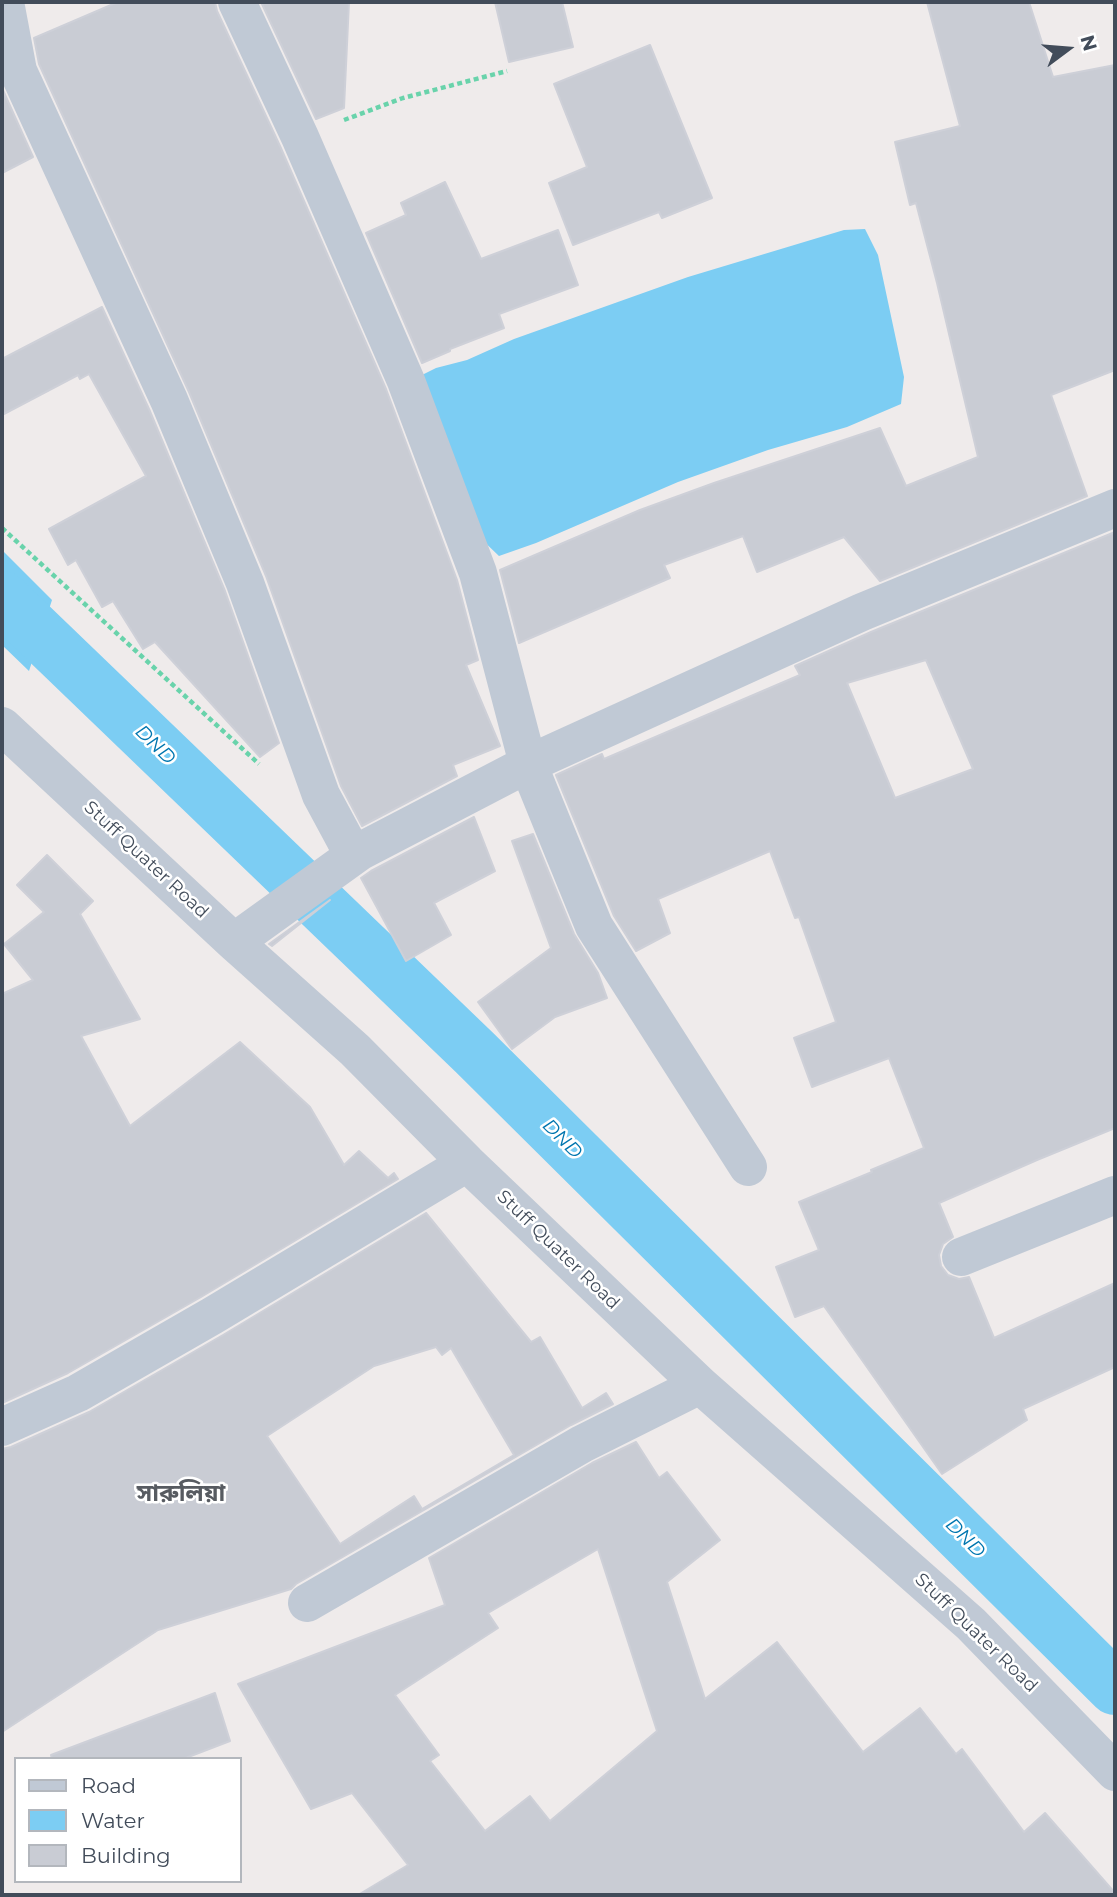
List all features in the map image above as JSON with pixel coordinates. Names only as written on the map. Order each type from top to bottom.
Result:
[{"type":"street","points":[[5,2],[18,71],[169,400],[245,583],[321,794],[349,847],[359,852]]},
{"type":"street","points":[[237,2],[300,136],[406,381],[478,573],[528,764],[594,926],[748,1167]]},
{"type":"street","points":[[234,942],[359,852],[528,764],[862,612],[1115,508]]},
{"type":"street","name":"Stuff Quater Road","points":[[2,726],[234,942],[355,1050],[467,1163],[700,1385],[971,1624],[1115,1772]]},
{"type":"street","points":[[2,1427],[78,1393],[212,1317],[467,1163]]},
{"type":"street","points":[[961,1257],[1115,1195]]},
{"type":"street","points":[[307,1604],[582,1444],[700,1385]]},
{"type":"path","points":[[300,136],[403,98],[507,71]]},
{"type":"path","points":[[2,528],[260,765]]},
{"type":"water","points":[[865,229],[878,255],[904,377],[901,404],[847,427],[768,450],[678,482],[536,543],[499,556],[475,533],[416,378],[436,368],[467,360],[514,339],[688,277],[844,230]]},
{"type":"water","points":[[2,550],[52,600],[29,671],[2,645]]},
{"type":"building","points":[[118,2],[215,2],[386,389],[457,580],[478,660],[466,665],[500,746],[453,765],[457,776],[362,826],[341,786],[266,576],[189,392],[39,64],[34,38]]},
{"type":"building","points":[[261,2],[349,2],[344,108],[316,119]]},
{"type":"building","points":[[495,2],[562,2],[573,47],[509,62]]},
{"type":"building","points":[[927,2],[1029,2],[1053,77],[1115,65],[1115,370],[1051,395],[1087,496],[880,581],[844,537],[757,572],[743,536],[664,565],[670,578],[519,643],[500,570],[640,510],[880,428],[906,486],[978,457],[916,203],[910,205],[895,142],[960,126]]},
{"type":"building","points":[[650,45],[712,198],[662,218],[659,212],[573,245],[549,183],[587,167],[554,84]]},
{"type":"building","points":[[2,88],[33,157],[2,173]]},
{"type":"building","points":[[445,182],[481,259],[558,230],[578,285],[499,314],[504,328],[422,363],[366,233],[406,215],[401,203]]},
{"type":"building","points":[[102,307],[149,409],[225,591],[279,743],[260,757],[155,642],[143,649],[113,601],[102,607],[76,560],[68,565],[49,529],[146,476],[89,374],[80,379],[78,375],[2,415],[2,359]]},
{"type":"building","points":[[1115,532],[1115,1128],[939,1203],[953,1237],[943,1244],[939,1255],[941,1266],[948,1275],[959,1279],[969,1277],[994,1338],[1115,1283],[1115,1367],[1023,1409],[1027,1420],[942,1474],[824,1306],[795,1317],[776,1267],[819,1250],[799,1202],[924,1148],[889,1058],[812,1087],[794,1038],[836,1022],[799,917],[795,918],[770,851],[658,899],[670,933],[636,951],[614,916],[556,775],[602,754],[604,759],[800,675],[795,666]],"holes":[[[926,660],[973,769],[895,798],[847,683]]]},
{"type":"building","points":[[474,817],[495,871],[434,903],[451,935],[406,961],[361,878]]},
{"type":"building","points":[[533,834],[574,934],[598,973],[607,998],[555,1017],[512,1049],[478,1002],[551,948],[512,841]]},
{"type":"building","points":[[47,855],[93,901],[80,914],[140,1019],[81,1036],[130,1126],[240,1042],[310,1107],[344,1165],[359,1151],[388,1178],[394,1173],[398,1179],[68,1373],[2,1403],[2,994],[33,980],[4,944],[44,912],[17,885]]},
{"type":"building","points":[[330,900],[272,946],[269,944]]},
{"type":"building","points":[[426,1213],[531,1342],[540,1337],[582,1408],[606,1393],[613,1404],[571,1425],[291,1589],[158,1630],[2,1732],[2,1449],[89,1412]],"holes":[[[436,1347],[442,1355],[451,1348],[514,1455],[422,1509],[414,1496],[340,1544],[267,1436],[374,1366]]]},
{"type":"building","points":[[636,1442],[659,1478],[667,1472],[720,1540],[667,1582],[705,1699],[777,1642],[863,1752],[920,1708],[956,1754],[962,1749],[1024,1832],[1045,1813],[1115,1895],[358,1895],[408,1865],[352,1793],[311,1809],[238,1684],[445,1605],[429,1558],[592,1463]],"holes":[[[598,1549],[657,1731],[550,1821],[530,1796],[485,1831],[430,1761],[439,1755],[395,1695],[498,1628],[488,1613]]]},
{"type":"building","points":[[215,1693],[230,1741],[188,1757],[51,1755]]},
{"type":"waterway","name":"DND","points":[[2,598],[475,1053],[1115,1688]]},
{"type":"district","name":"সারুলিয়া","points":[[181,1494]]}]
